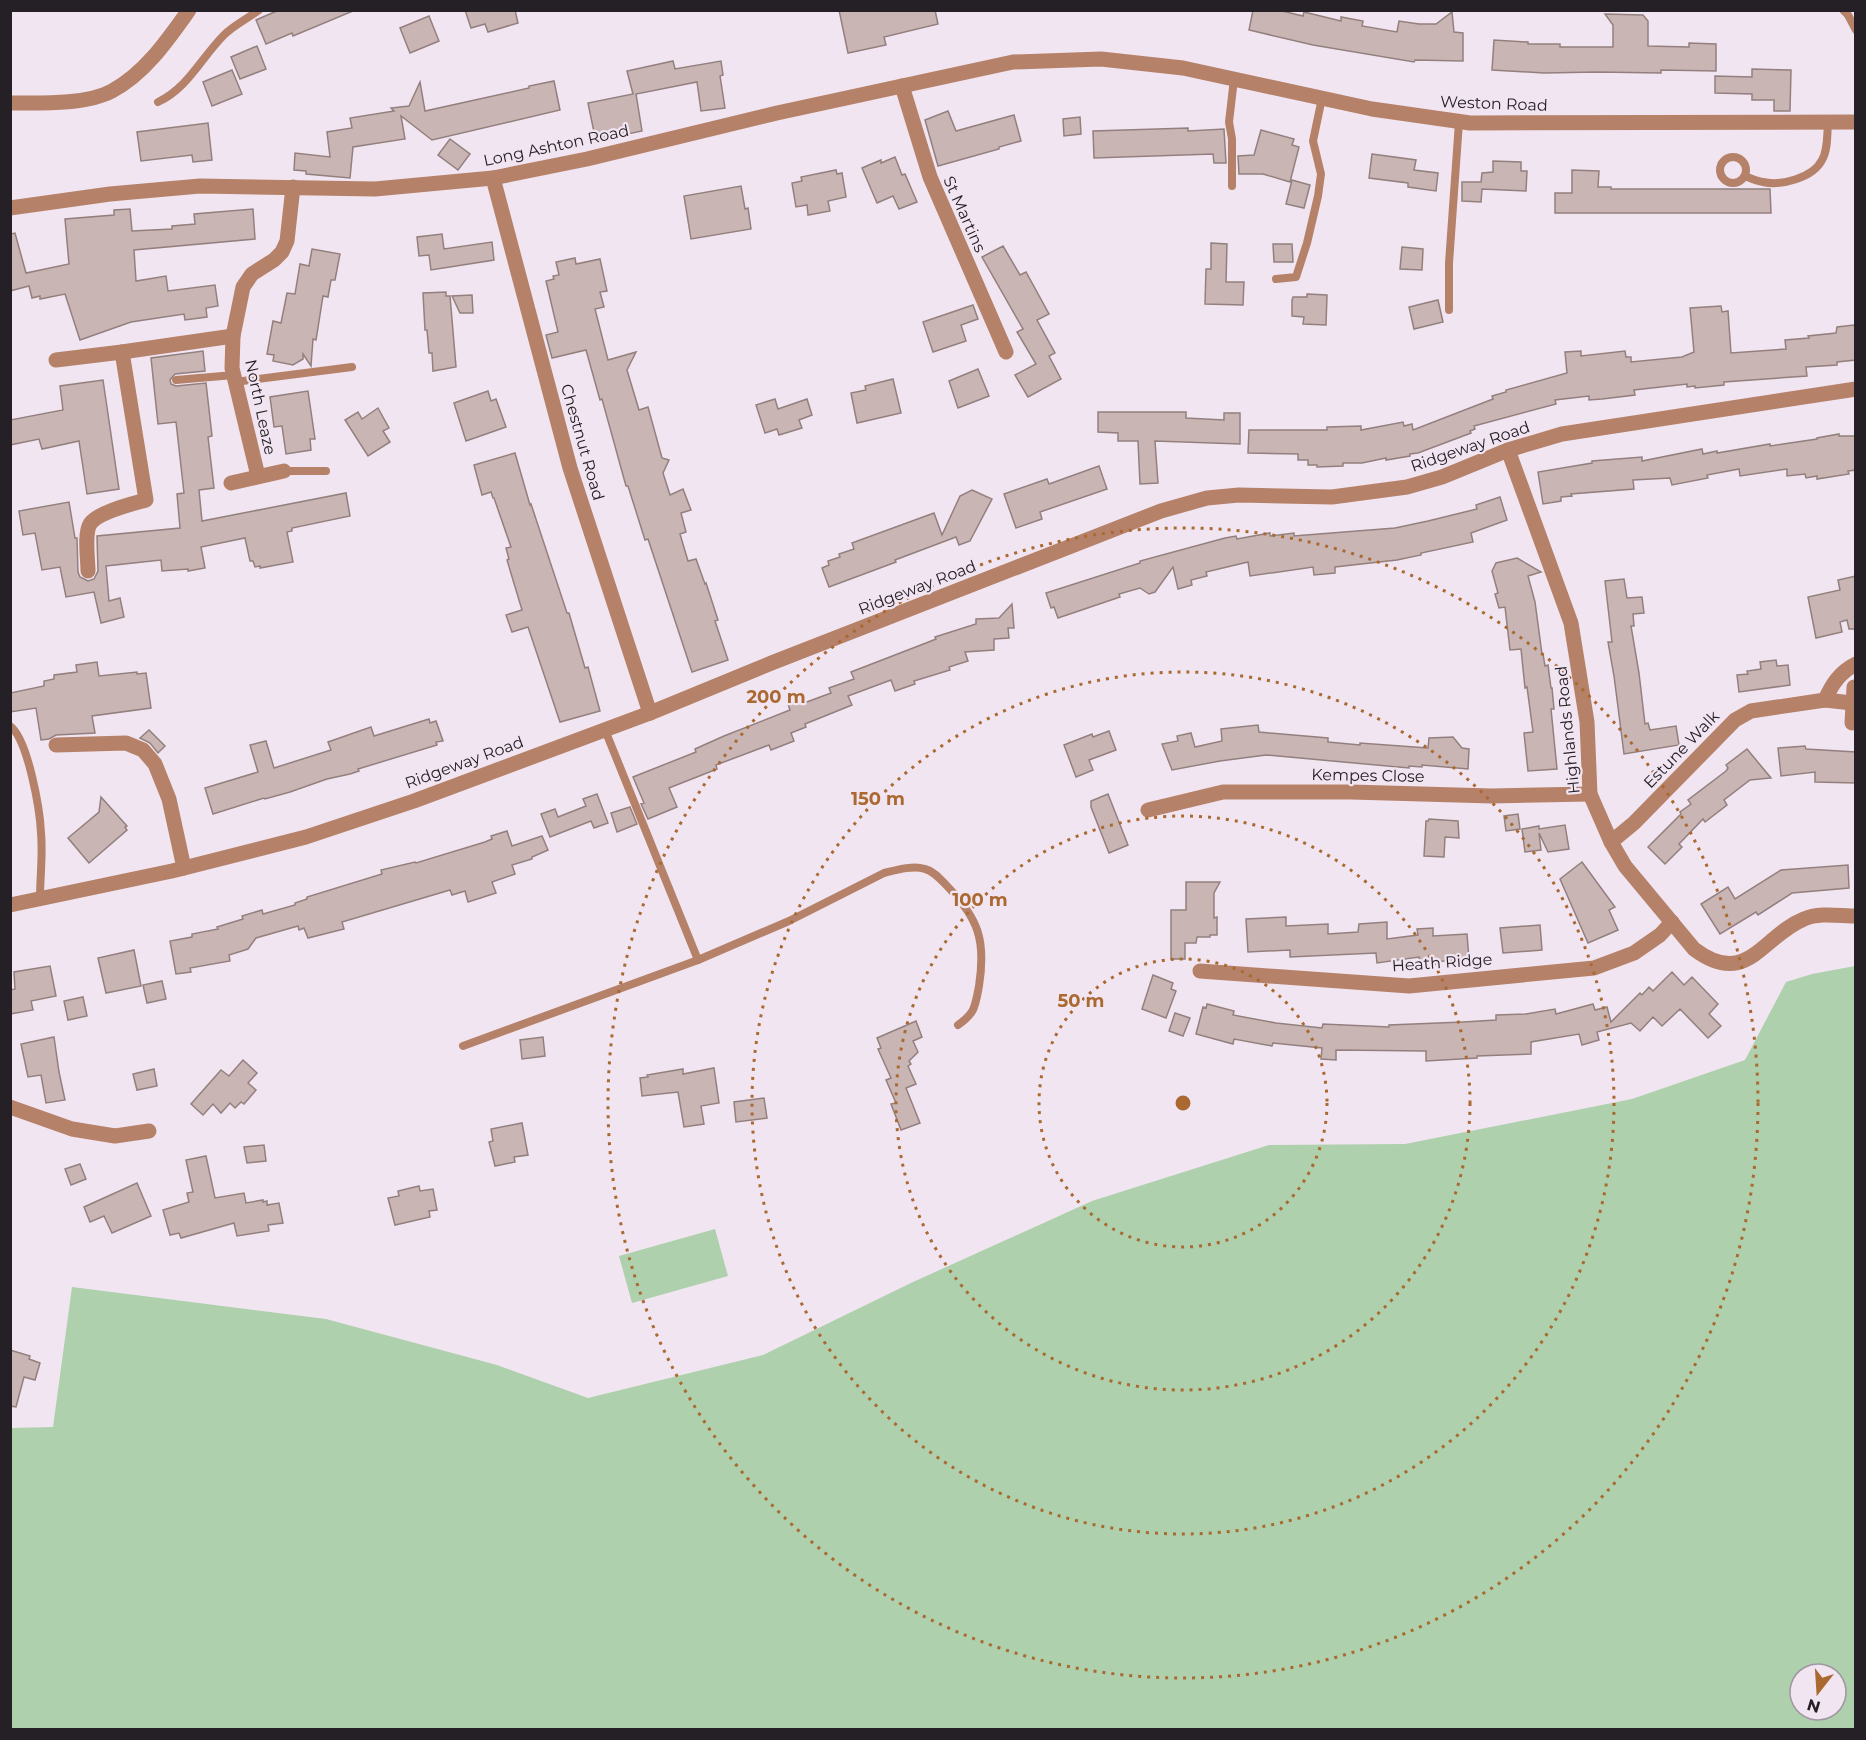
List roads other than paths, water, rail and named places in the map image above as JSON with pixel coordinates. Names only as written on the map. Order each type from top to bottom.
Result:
[{"type":"street","points":[[10,103],[81,100],[111,92],[134,75],[160,50],[188,11]]},
{"type":"street","name":"Weston Road","points":[[1101,59],[1183,68],[1372,109],[1459,122],[1856,123]]},
{"type":"street","name":"Long Ashton Road","points":[[10,208],[111,194],[200,186],[375,189],[493,178],[587,159],[777,113],[1013,62],[1101,59]]},
{"type":"street","name":"St Martins","points":[[903,86],[930,177],[1006,352]]},
{"type":"street","name":"Chestnut Road","points":[[493,178],[570,468],[651,713]]},
{"type":"street","name":"North Leaze","points":[[258,476],[232,368],[233,336],[243,287],[252,274],[282,252],[287,241],[293,187]]},
{"type":"street","points":[[56,360],[233,336]]},
{"type":"street","points":[[88,571],[89,525],[99,516],[146,500],[122,352]]},
{"type":"street","name":"Ridgeway Road","points":[[10,905],[184,868],[306,837],[414,801],[651,713],[774,662],[1161,511],[1207,498],[1239,495],[1332,496],[1407,487],[1442,477],[1508,450],[1562,434],[1856,389]]},
{"type":"street","name":"Highlands Road","points":[[1508,450],[1571,623],[1587,722],[1590,794],[1611,842],[1625,866],[1694,949],[1707,959],[1722,963],[1748,960],[1793,925],[1806,918],[1856,916]]},
{"type":"street","name":"North Leaze","points":[[231,483],[284,471]]},
{"type":"street","points":[[1825,700],[1831,686],[1845,670],[1856,664]]},
{"type":"street","name":"Estune Walk","points":[[1611,842],[1634,823],[1715,738],[1735,720],[1751,711],[1853,695],[1852,723]]},
{"type":"street","points":[[56,745],[126,743],[144,750],[155,764],[169,799],[184,868]]},
{"type":"street","name":"Kempes Close","points":[[1148,810],[1223,792],[1351,792],[1492,796],[1590,794]]},
{"type":"street","name":"Heath Ridge","points":[[1200,971],[1409,986],[1594,968],[1634,953],[1660,935],[1672,922]]},
{"type":"street","points":[[13,1109],[72,1129],[115,1136],[149,1131]]},
{"type":"lane","points":[[158,102],[170,97],[193,75],[225,34],[259,10]]},
{"type":"lane","points":[[1843,10],[1856,30]]},
{"type":"lane","points":[[1232,186],[1232,139],[1229,122],[1234,79]]},
{"type":"lane","points":[[1276,279],[1296,277],[1307,243],[1321,174],[1313,141],[1322,98]]},
{"type":"lane","points":[[1449,310],[1449,263],[1459,122]]},
{"type":"lane","points":[[1745,176],[1762,182],[1779,183],[1811,172],[1822,161],[1827,146],[1828,123]]},
{"type":"lane","points":[[176,380],[234,379],[352,367]]},
{"type":"lane","points":[[284,471],[326,471]]},
{"type":"lane","points":[[10,726],[15,729],[24,750],[36,799],[41,834],[40,899]]},
{"type":"lane","points":[[605,730],[698,960]]},
{"type":"lane","points":[[463,1046],[698,960],[789,921],[884,873],[899,870],[926,869],[934,873],[960,899],[974,922],[982,943],[982,967],[976,1002],[971,1016],[958,1025]]}]
